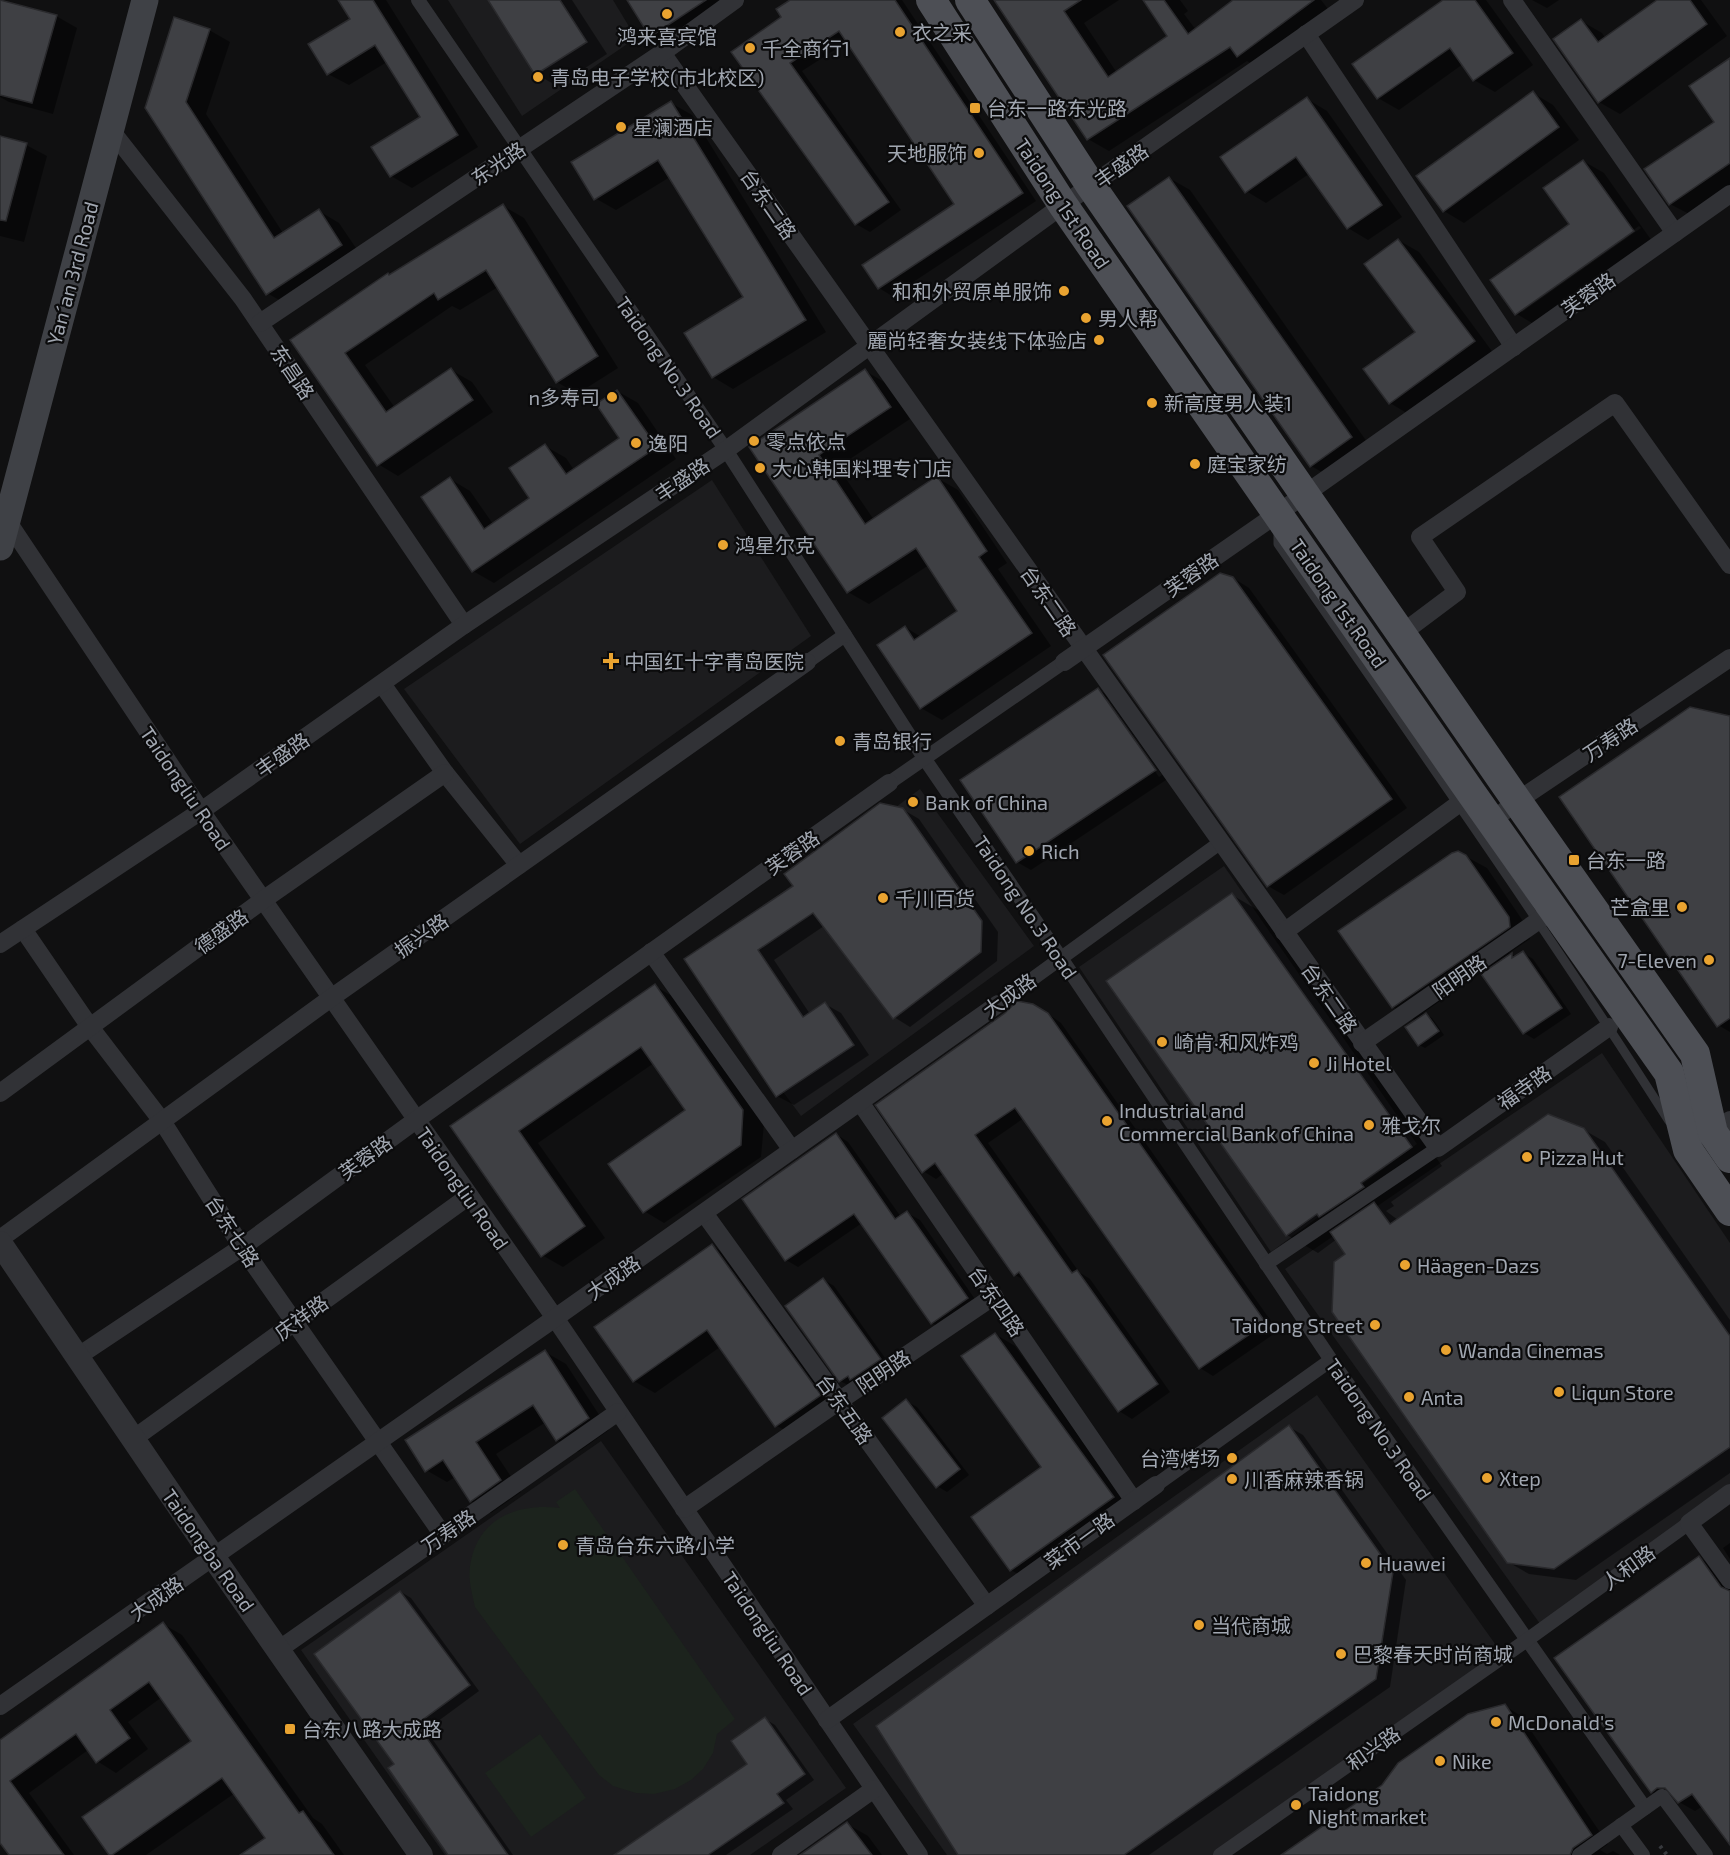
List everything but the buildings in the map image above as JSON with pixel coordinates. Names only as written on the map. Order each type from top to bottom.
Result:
[{"type":"main road","name":"Yan´an 3rd Road","points":[[0,547],[4,515],[145,0]]},
{"type":"main road","name":"Taidong 1st Road","points":[[931,0],[1063,205],[1277,514],[1465,800],[1492,822],[1547,915],[1669,1072],[1688,1150],[1730,1211]]},
{"type":"main road","name":"Taidong 1st Road","points":[[970,0],[1091,186],[1695,1054],[1730,1158]]},
{"type":"street","name":"Taidong No.3 Road","points":[[418,0],[726,450],[924,758],[1331,1360],[1645,1808]]},
{"type":"street","name":"东光路","points":[[260,323],[662,53],[735,0]]},
{"type":"street","points":[[1512,0],[1675,233]]},
{"type":"street","name":"丰盛路","points":[[0,944],[201,811],[464,625],[726,450],[1063,205],[1350,1]]},
{"type":"street","points":[[1306,34],[1515,347]]},
{"type":"street","name":"台东二路","points":[[662,53],[1438,1148]]},
{"type":"street","name":"东昌路","points":[[110,129],[260,323],[464,625]]},
{"type":"street","name":"芙蓉路","points":[[77,1357],[242,1246],[924,758],[1277,514],[1730,194]]},
{"type":"street","points":[[1401,634],[1457,592],[1420,537],[1615,403],[1730,565]]},
{"type":"street","name":"Taidongliu Road","points":[[4,515],[201,811],[555,1318],[919,1855]]},
{"type":"street","name":"振兴路","points":[[0,1241],[331,998],[845,635]]},
{"type":"street","name":"万寿路","points":[[1492,822],[1517,801],[1730,658]]},
{"type":"street","points":[[382,684],[445,773],[519,865]]},
{"type":"street","name":"德盛路","points":[[0,1093],[263,900],[445,773]]},
{"type":"street","points":[[1284,932],[1465,800]]},
{"type":"street","name":"大成路","points":[[0,1706],[704,1213],[1221,842]]},
{"type":"street","name":"阳明路","points":[[1362,1043],[1547,915]]},
{"type":"street","name":"台东七路","points":[[23,929],[90,1027],[162,1121],[242,1246],[442,1534]]},
{"type":"street","points":[[651,952],[792,1150]]},
{"type":"street","name":"福寺路","points":[[1438,1148],[1609,1027]]},
{"type":"street","name":"台东四路","points":[[860,1102],[1134,1501]]},
{"type":"street","points":[[1688,1150],[1721,1126]]},
{"type":"street","points":[[1266,1264],[1438,1148]]},
{"type":"street","name":"庆祥路","points":[[132,1438],[469,1196]]},
{"type":"street","name":"台东五路","points":[[704,1213],[987,1606]]},
{"type":"street","name":"Taidongba Road","points":[[0,1241],[214,1558],[421,1855]]},
{"type":"street","name":"阳明路","points":[[684,1509],[994,1296]]},
{"type":"street","name":"菜市一路","points":[[827,1720],[1331,1360]]},
{"type":"street","name":"万寿路","points":[[278,1650],[618,1412]]},
{"type":"street","name":"人和路","points":[[1527,1640],[1730,1493]]},
{"type":"street","points":[[1689,1523],[1730,1580]]},
{"type":"street","name":"和兴路","points":[[1220,1855],[1527,1640]]},
{"type":"street","points":[[782,1855],[874,1790]]},
{"type":"street","points":[[1579,1855],[1662,1796],[1706,1855]]},
{"type":"street","points":[[1621,1825],[1643,1855]]},
{"type":"lane","points":[[1465,800],[1547,915],[1609,1027],[1688,1150]]},
{"type":"shaded area","name":"青岛电子学校(市北校区)","points":[[448,0],[613,0],[636,38],[522,116]]},
{"type":"shaded area","name":"中国红十字青岛医院","points":[[712,480],[811,636],[520,844],[404,689]]},
{"type":"shaded area","points":[[920,789],[1034,946],[801,1116],[684,959],[776,897]]},
{"type":"shaded area","points":[[1224,866],[1417,1144],[1271,1252],[1079,967]]},
{"type":"shaded area","name":"Liqun Store","points":[[1602,1053],[1730,1243],[1730,1491],[1543,1628],[1285,1269]]},
{"type":"shaded area","name":"当代商城","points":[[1317,1395],[1503,1655],[1218,1855],[947,1855],[853,1724]]},
{"type":"shaded area","name":"青岛台东六路小学","points":[[601,1441],[846,1788],[750,1855],[445,1855],[301,1650]]},
{"type":"shaded area","points":[[575,1489],[735,1719],[717,1734],[713,1753],[703,1769],[691,1780],[675,1789],[654,1794],[636,1793],[613,1786],[599,1775],[475,1607],[470,1566],[474,1550],[490,1525],[514,1511],[544,1507],[560,1508],[556,1502]]},
{"type":"shaded area","points":[[540,1734],[586,1798],[531,1837],[485,1773]]},
{"type":"place","name":"鸿来喜宾馆","points":[[667,14]]},
{"type":"place","name":"衣之采","points":[[900,32]]},
{"type":"place","name":"千全商行1","points":[[750,48]]},
{"type":"place","name":"青岛电子学校(市北校区)","points":[[538,77]]},
{"type":"place","name":"台东一路东光路","points":[[975,108]]},
{"type":"place","name":"星澜酒店","points":[[621,127]]},
{"type":"place","name":"天地服饰","points":[[979,153]]},
{"type":"place","name":"和和外贸原单服饰","points":[[1064,291]]},
{"type":"place","name":"男人帮","points":[[1086,318]]},
{"type":"place","name":"麗尚轻奢女装线下体验店","points":[[1099,340]]},
{"type":"place","name":"n多寿司","points":[[612,397]]},
{"type":"place","name":"新高度男人装1","points":[[1152,403]]},
{"type":"place","name":"零点依点","points":[[754,441]]},
{"type":"place","name":"逸阳","points":[[636,443]]},
{"type":"place","name":"庭宝家纺","points":[[1195,464]]},
{"type":"place","name":"大心韩国料理专门店","points":[[760,468]]},
{"type":"place","name":"鸿星尔克","points":[[723,545]]},
{"type":"place","name":"中国红十字青岛医院","points":[[611,661]]},
{"type":"place","name":"青岛银行","points":[[840,741]]},
{"type":"place","name":"Bank of China","points":[[913,802]]},
{"type":"place","name":"Rich","points":[[1029,851]]},
{"type":"place","name":"台东一路","points":[[1574,860]]},
{"type":"place","name":"千川百货","points":[[883,898]]},
{"type":"place","name":"芒盒里","points":[[1682,907]]},
{"type":"place","name":"7-Eleven","points":[[1709,960]]},
{"type":"place","name":"崎肯·和风炸鸡","points":[[1162,1042]]},
{"type":"place","name":"Ji Hotel","points":[[1314,1063]]},
{"type":"place","name":"Industrial and Commercial Bank of China","points":[[1107,1121]]},
{"type":"place","name":"雅戈尔","points":[[1369,1125]]},
{"type":"place","name":"Pizza Hut","points":[[1527,1157]]},
{"type":"place","name":"Häagen-Dazs","points":[[1405,1265]]},
{"type":"place","name":"Taidong Street","points":[[1375,1325]]},
{"type":"place","name":"Wanda Cinemas","points":[[1446,1350]]},
{"type":"place","name":"Liqun Store","points":[[1559,1392]]},
{"type":"place","name":"Anta","points":[[1409,1397]]},
{"type":"place","name":"台湾烤场","points":[[1232,1458]]},
{"type":"place","name":"Xtep","points":[[1487,1478]]},
{"type":"place","name":"川香麻辣香锅","points":[[1232,1479]]},
{"type":"place","name":"青岛台东六路小学","points":[[563,1545]]},
{"type":"place","name":"Huawei","points":[[1366,1563]]},
{"type":"place","name":"当代商城","points":[[1199,1625]]},
{"type":"place","name":"巴黎春天时尚商城","points":[[1341,1654]]},
{"type":"place","name":"McDonald's","points":[[1496,1722]]},
{"type":"place","name":"台东八路大成路","points":[[290,1729]]},
{"type":"place","name":"Nike","points":[[1440,1761]]},
{"type":"place","name":"Taidong Night market","points":[[1296,1805]]}]
